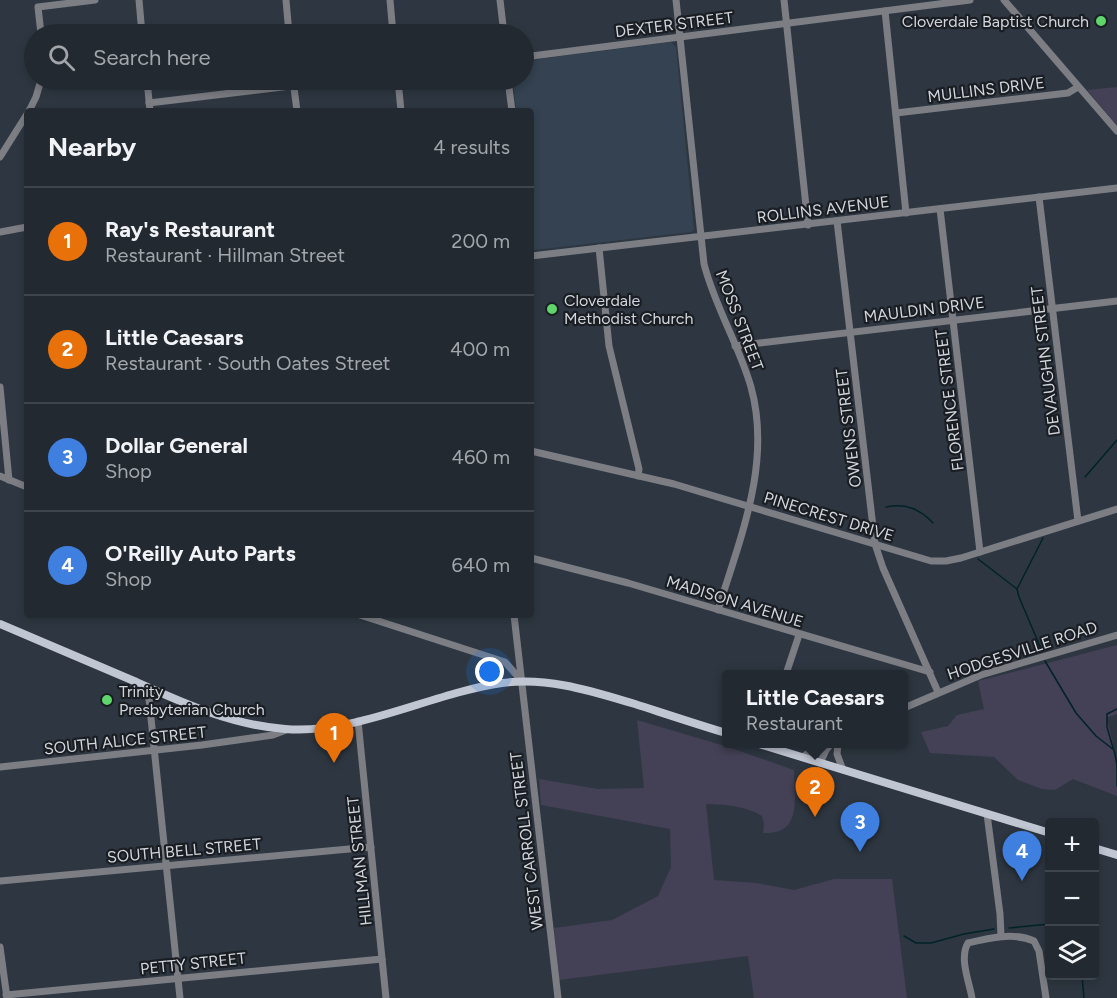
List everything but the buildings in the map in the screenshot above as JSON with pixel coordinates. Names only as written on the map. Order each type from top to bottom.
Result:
[{"type":"main road","points":[[0,624],[227,719],[287,729],[326,727],[358,721],[479,688],[521,681],[575,686],[722,732]]},
{"type":"main road","points":[[773,748],[1045,831]]},
{"type":"main road","points":[[1099,849],[1117,855]]},
{"type":"street","points":[[40,24],[38,7],[95,0]]},
{"type":"street","points":[[139,0],[141,24]]},
{"type":"street","points":[[286,0],[288,24]]},
{"type":"street","points":[[390,0],[392,24]]},
{"type":"street","points":[[500,0],[503,24]]},
{"type":"street","name":"MOSS STREET","points":[[676,0],[707,276],[751,387],[758,434],[758,460],[749,506],[718,610]]},
{"type":"street","points":[[784,0],[808,225]]},
{"type":"street","name":"DEXTER STREET","points":[[534,56],[970,0]]},
{"type":"street","points":[[1004,0],[1117,131]]},
{"type":"street","points":[[885,11],[906,213]]},
{"type":"street","name":"MULLINS DRIVE","points":[[896,113],[1068,93],[1078,87]]},
{"type":"street","points":[[30,108],[38,90]]},
{"type":"street","points":[[148,90],[149,107],[248,90]]},
{"type":"street","points":[[295,90],[297,108]]},
{"type":"street","points":[[399,90],[401,108]]},
{"type":"street","points":[[509,90],[512,108]]},
{"type":"street","points":[[0,158],[24,119]]},
{"type":"street","name":"ROLLINS AVENUE","points":[[534,256],[1117,188]]},
{"type":"street","name":"DEVAUGHN STREET","points":[[1039,197],[1078,521]]},
{"type":"street","name":"FLORENCE STREET","points":[[940,209],[980,552]]},
{"type":"street","name":"OWENS STREET","points":[[837,221],[875,544],[883,568],[938,692]]},
{"type":"street","points":[[0,232],[24,228]]},
{"type":"street","points":[[599,248],[609,346],[639,469],[638,476]]},
{"type":"street","name":"MAULDIN DRIVE","points":[[735,346],[1117,301]]},
{"type":"street","points":[[0,387],[9,480]]},
{"type":"street","name":"PINECREST DRIVE","points":[[534,452],[674,484],[922,559],[939,562],[961,558],[1117,509]]},
{"type":"street","points":[[0,476],[24,486]]},
{"type":"street","name":"MADISON AVENUE","points":[[534,559],[930,672]]},
{"type":"street","points":[[369,618],[506,662],[521,681]]},
{"type":"street","name":"WEST CARROLL STREET","points":[[514,618],[558,998]]},
{"type":"street","points":[[788,670],[799,635]]},
{"type":"street","name":"HODGESVILLE ROAD","points":[[908,706],[1002,667],[1117,635]]},
{"type":"street","points":[[151,689],[149,699],[180,998]]},
{"type":"street","name":"HILLMAN STREET","points":[[358,721],[386,998]]},
{"type":"street","name":"SOUTH ALICE STREET","points":[[0,766],[154,751],[273,735],[287,729]]},
{"type":"street","points":[[803,758],[815,748]]},
{"type":"street","points":[[820,763],[828,748]]},
{"type":"street","points":[[838,748],[837,754],[843,770]]},
{"type":"street","points":[[987,814],[1001,936]]},
{"type":"street","name":"SOUTH BELL STREET","points":[[0,881],[371,847]]},
{"type":"street","points":[[972,998],[964,950],[968,943],[1001,936],[1027,938],[1035,941],[1039,951],[1046,998]]},
{"type":"street","points":[[0,947],[6,997]]},
{"type":"street","name":"PETTY STREET","points":[[6,997],[178,977],[382,958]]},
{"type":"shaded area","points":[[671,42],[676,47],[694,230],[534,250],[534,108],[516,108],[514,90],[534,90],[534,60]]},
{"type":"shaded area","points":[[1117,87],[1117,125],[1087,90]]},
{"type":"shaded area","points":[[1117,645],[1117,714],[1106,718],[1115,756],[1117,796],[1073,779],[1055,790],[1042,789],[1018,780],[994,757],[930,753],[921,732],[948,726],[957,715],[984,709],[978,681]]},
{"type":"shaded area","points":[[637,720],[722,745],[722,748],[731,748],[794,770],[794,813],[785,828],[776,832],[763,833],[762,816],[748,810],[735,806],[706,804],[714,880],[757,883],[794,890],[834,879],[892,879],[907,998],[754,998],[748,956],[559,980],[554,928],[612,920],[658,896],[671,867],[670,829],[541,805],[539,779],[598,789],[644,788]]},
{"type":"waterway","points":[[1085,477],[1117,440]]},
{"type":"waterway","points":[[886,507],[912,508],[933,523]]},
{"type":"waterway","points":[[1042,651],[1017,589],[1043,538]]},
{"type":"waterway","points":[[978,559],[1017,589]]},
{"type":"waterway","points":[[1045,661],[1076,713],[1096,736],[1114,750],[1117,764],[1117,786]]},
{"type":"waterway","points":[[1113,748],[1107,727],[1107,714],[1117,709]]},
{"type":"waterway","points":[[1009,928],[1045,924]]},
{"type":"waterway","points":[[904,936],[916,943],[931,943],[994,929]]},
{"type":"waterway","points":[[1082,980],[1084,998]]},
{"type":"place","name":"Cloverdale Baptist Church","points":[[1101,21]]},
{"type":"place","name":"Cloverdale Methodist Church","points":[[552,309]]},
{"type":"place","name":"Trinity Presbyterian Church","points":[[107,700]]},
{"type":"place","name":"Ray's Restaurant","points":[[334,763]]},
{"type":"place","name":"Little Caesars","points":[[815,817]]},
{"type":"place","name":"Dollar General","points":[[860,852]]},
{"type":"place","name":"O'Reilly Auto Parts","points":[[1022,881]]}]
